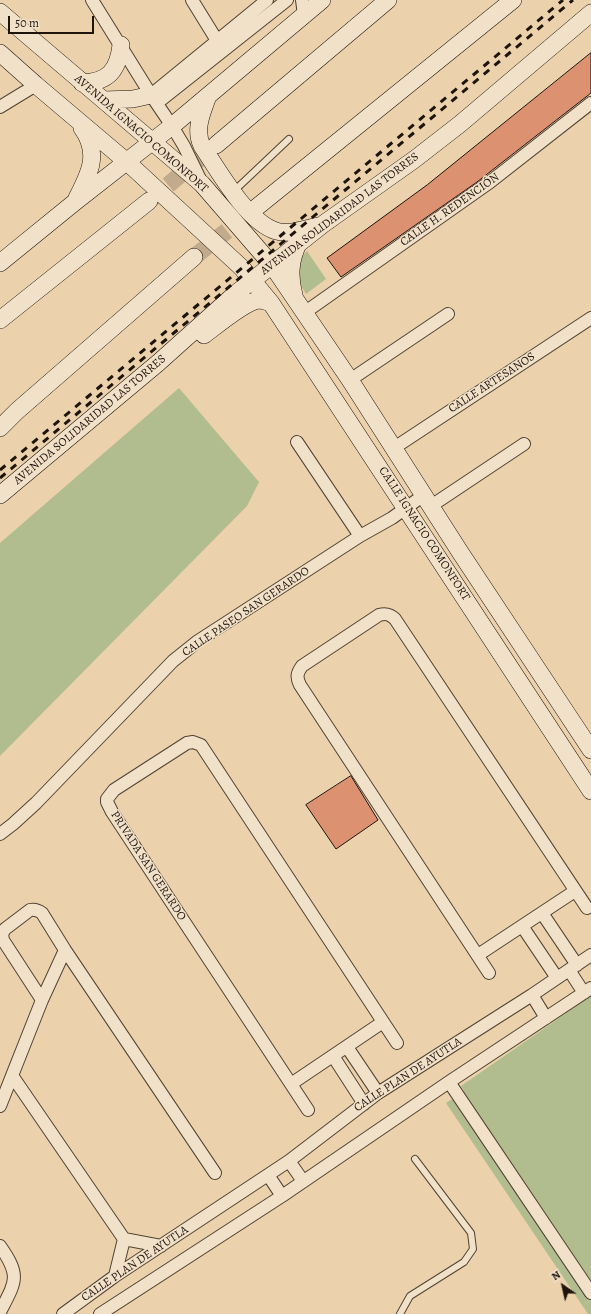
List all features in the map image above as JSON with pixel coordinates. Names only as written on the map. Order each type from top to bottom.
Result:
[{"type":"main road","points":[[0,263],[75,202],[128,162],[208,96],[303,8],[322,0]]},
{"type":"main road","points":[[216,145],[388,0]]},
{"type":"main road","points":[[257,207],[513,0]]},
{"type":"main road","name":"AVENIDA IGNACIO COMONFORT","points":[[0,12],[202,184],[226,198],[272,265]]},
{"type":"main road","name":"AVENIDA SOLIDARIDAD LAS TORRES","points":[[0,495],[158,363],[253,280],[322,225],[415,159],[460,124],[591,13]]},
{"type":"main road","points":[[82,83],[98,81],[105,78],[119,60],[121,45]]},
{"type":"main road","points":[[0,53],[74,118],[128,162],[253,280]]},
{"type":"main road","points":[[208,96],[199,125],[199,138],[226,198],[254,217],[260,223],[276,231],[290,232],[322,225]]},
{"type":"main road","points":[[104,100],[154,99]]},
{"type":"main road","points":[[74,118],[86,133],[91,146],[92,157],[90,171],[75,202]]},
{"type":"main road","points":[[0,320],[149,201]]},
{"type":"main road","points":[[298,244],[293,255],[291,281],[300,306]]},
{"type":"main road","points":[[0,428],[17,411],[194,257]]},
{"type":"main road","name":"CALLE IGNACIO COMONFORT","points":[[272,265],[350,380],[427,501],[591,750]]},
{"type":"main road","name":"CALLE IGNACIO COMONFORT","points":[[253,280],[271,303],[407,507],[591,791]]},
{"type":"main road","points":[[158,363],[178,352],[248,304],[258,300],[271,303]]},
{"type":"street","points":[[92,0],[172,126],[202,184]]},
{"type":"street","points":[[192,0],[216,41],[224,51]]},
{"type":"street","points":[[154,99],[216,41],[267,0]]},
{"type":"street","points":[[154,99],[224,51],[287,0]]},
{"type":"street","points":[[0,107],[36,85]]},
{"type":"street","name":"CALLE H. REDENCIÓN","points":[[300,306],[490,182],[591,103]]},
{"type":"street","points":[[350,380],[448,314]]},
{"type":"street","name":"CALLE ARTESANOS","points":[[394,448],[589,324]]},
{"type":"street","points":[[297,442],[360,536]]},
{"type":"street","name":"CALLE PASEO SAN GERARDO","points":[[0,834],[36,803],[169,665],[185,651],[360,536],[392,518],[407,507],[427,501],[524,444]]},
{"type":"street","points":[[489,973],[298,681],[296,676],[302,666],[379,615],[391,615],[586,908]]},
{"type":"street","name":"PRIVADA SAN GERARDO","points":[[308,1110],[108,806],[107,799],[114,790],[187,743],[193,742],[201,745],[397,1043]]},
{"type":"street","points":[[478,955],[575,891]]},
{"type":"street","points":[[42,1000],[3,940],[2,934],[2,932],[30,910],[36,910],[42,913],[64,950],[215,1173]]},
{"type":"street","points":[[542,913],[573,968]]},
{"type":"street","points":[[522,926],[557,978]]},
{"type":"street","points":[[0,1106],[42,1000],[64,950]]},
{"type":"street","name":"CALLE PLAN DE AYUTLA","points":[[63,1314],[115,1276],[288,1161],[378,1093],[532,995],[591,955]]},
{"type":"street","name":"CALLE PLAN DE AYUTLA","points":[[100,1314],[282,1196],[449,1082],[587,991],[573,968]]},
{"type":"street","points":[[532,995],[546,1018]]},
{"type":"street","points":[[290,1084],[383,1022]]},
{"type":"street","points":[[347,1047],[378,1093]]},
{"type":"street","points":[[333,1056],[364,1104]]},
{"type":"street","points":[[13,1076],[124,1239],[161,1246]]},
{"type":"street","points":[[449,1082],[591,1293]]},
{"type":"street","points":[[288,1161],[303,1181]]},
{"type":"street","points":[[268,1175],[282,1196]]},
{"type":"street","points":[[115,1276],[124,1239]]},
{"type":"street","points":[[0,1246],[14,1269],[15,1278],[13,1286],[0,1312]]},
{"type":"lane","points":[[226,198],[289,138]]},
{"type":"lane","points":[[400,1314],[410,1296],[464,1262],[473,1249],[471,1233],[415,1159]]},
{"type":"green space","points":[[307,251],[326,279],[306,294],[295,275],[296,262]]},
{"type":"green space","points":[[179,388],[259,482],[247,506],[0,756],[0,543]]},
{"type":"green space","points":[[591,996],[591,1314],[588,1314],[446,1103],[464,1091],[461,1086]]},
{"type":"building","points":[[591,53],[591,93],[477,182],[341,277],[327,258],[427,185]]},
{"type":"building","points":[[351,776],[378,820],[336,849],[306,805]]},
{"type":"tunnel","points":[[149,201],[216,145]]},
{"type":"tunnel","points":[[194,257],[247,215]]},
{"type":"railway","points":[[0,470],[563,0]]},
{"type":"railway","points":[[0,478],[573,0]]}]
